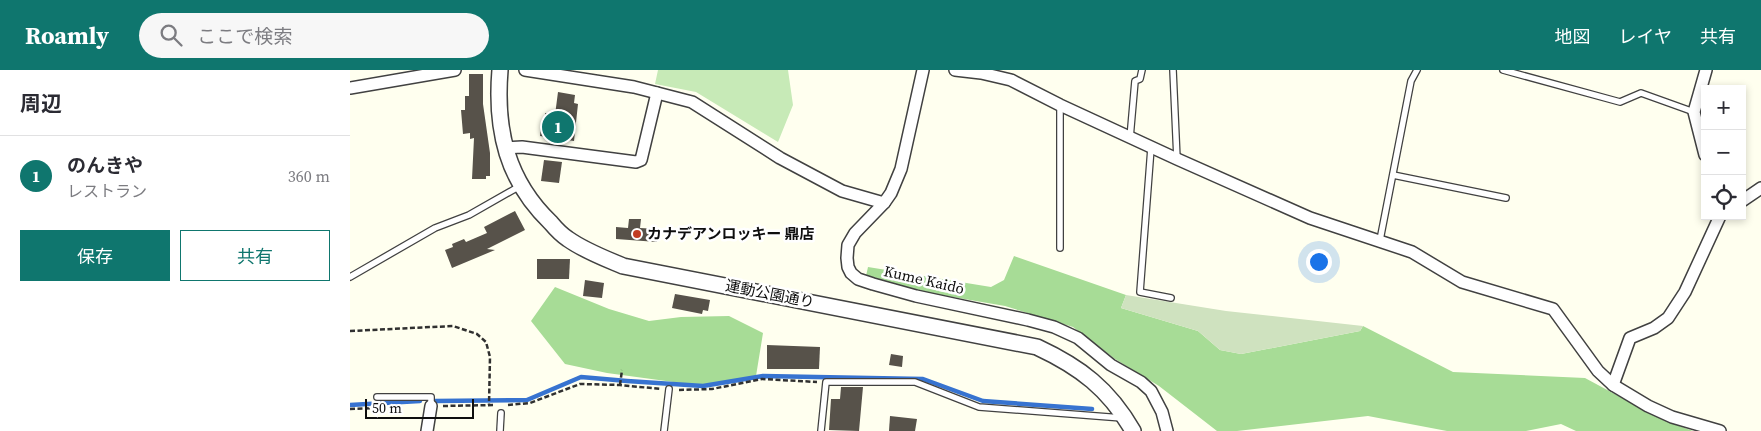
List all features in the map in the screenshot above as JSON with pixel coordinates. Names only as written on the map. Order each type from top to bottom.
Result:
[{"type":"street","points":[[350,88],[454,70]]},
{"type":"street","name":"運動公園通り","points":[[500,70],[498,113],[502,136],[521,186],[538,211],[566,238],[593,254],[623,266],[1037,347],[1060,357],[1103,388],[1130,425]]},
{"type":"street","points":[[524,70],[634,87],[692,102],[780,158],[833,186],[884,203]]},
{"type":"street","name":"Kume Kaidō","points":[[923,70],[901,168],[891,193],[855,233],[848,245],[848,267],[851,273],[858,280],[916,296],[964,305],[1045,325],[1078,338],[1110,365],[1141,382],[1151,391],[1162,412],[1167,431]]},
{"type":"street","points":[[955,70],[1011,80],[1060,106],[1310,218],[1412,252],[1462,282],[1553,310],[1598,371],[1612,385],[1648,406],[1672,417],[1720,431]]},
{"type":"street","points":[[1701,139],[1694,112],[1706,70]]},
{"type":"street","points":[[505,148],[522,147],[636,162],[641,160],[656,93]]},
{"type":"street","points":[[1746,198],[1761,188]]},
{"type":"street","points":[[1612,385],[1630,338],[1654,328],[1668,318],[1684,292],[1718,220]]},
{"type":"street","points":[[427,431],[431,406]]},
{"type":"lane","points":[[1130,138],[1136,82],[1140,79],[1142,70]]},
{"type":"lane","points":[[1172,70],[1177,160]]},
{"type":"lane","points":[[1380,240],[1411,80],[1417,70]]},
{"type":"lane","points":[[1504,70],[1620,102],[1642,93],[1694,112]]},
{"type":"lane","points":[[1060,106],[1060,248]]},
{"type":"lane","points":[[1151,148],[1140,292],[1171,298]]},
{"type":"lane","points":[[1393,175],[1506,198]]},
{"type":"lane","points":[[350,277],[435,228],[469,215],[521,186]]},
{"type":"lane","points":[[820,431],[826,382],[915,382],[979,407],[1130,425]]},
{"type":"lane","points":[[664,431],[668,389]]},
{"type":"lane","points":[[377,397],[431,397],[431,406]]},
{"type":"lane","points":[[500,431],[501,413]]},
{"type":"path","points":[[350,331],[453,326],[477,334],[486,342],[490,357],[488,404]]},
{"type":"path","points":[[620,384],[622,370]]},
{"type":"path","points":[[506,405],[530,404],[580,384],[620,384],[668,389],[712,389],[762,379],[826,382]]},
{"type":"path","points":[[431,406],[500,405]]},
{"type":"green space","points":[[658,70],[788,70],[793,105],[778,142],[696,92],[655,84]]},
{"type":"green space","points":[[1014,256],[1126,295],[1121,308],[1198,331],[1220,350],[1241,354],[1360,331],[1363,326],[1453,372],[1585,378],[1663,420],[1693,431],[1576,431],[1561,424],[1526,431],[1447,431],[1368,416],[1237,431],[1217,431],[1159,386],[1115,359],[1073,327],[1005,306],[918,291],[866,276],[868,267],[991,287],[1004,280]]},
{"type":"green space","points":[[555,287],[609,309],[649,321],[681,317],[729,316],[763,333],[756,376],[703,386],[607,373],[565,364],[531,321]]},
{"type":"green space","points":[[1126,295],[1226,311],[1363,326],[1360,331],[1241,354],[1220,350],[1198,331],[1121,308]]},
{"type":"building","points":[[469,74],[483,74],[483,104],[490,153],[490,176],[486,176],[486,179],[472,179],[474,138],[470,139],[470,133],[463,134],[461,110],[465,110],[465,96],[469,96]]},
{"type":"building","points":[[558,92],[575,95],[574,103],[578,104],[574,141],[540,136],[542,119],[545,118],[545,113],[555,115]]},
{"type":"building","points":[[544,160],[562,162],[559,183],[541,181]]},
{"type":"building","points":[[515,211],[525,230],[487,249],[495,250],[452,268],[445,250],[453,247],[452,244],[464,239],[466,242],[487,233],[484,227]]},
{"type":"building","name":"カナデアンロッキー 鼎店","points":[[629,219],[641,219],[640,228],[658,229],[657,242],[616,239],[616,227],[628,228]]},
{"type":"building","points":[[537,259],[570,259],[569,279],[537,279]]},
{"type":"building","points":[[585,280],[604,283],[602,298],[583,296]]},
{"type":"building","points":[[675,294],[710,300],[708,311],[703,310],[702,314],[672,308]]},
{"type":"building","points":[[767,345],[820,347],[819,369],[767,369]]},
{"type":"building","points":[[891,354],[903,356],[902,367],[889,365]]},
{"type":"building","points":[[841,387],[863,387],[859,431],[829,430],[831,399],[840,399]]},
{"type":"building","points":[[890,416],[917,419],[915,431],[889,431]]},
{"type":"waterway","points":[[435,401],[527,400],[581,377],[703,386],[763,376],[923,379],[983,401],[1092,409]]},
{"type":"waterway","points":[[350,405],[420,401]]},
{"type":"place","name":"のんきや","points":[[558,127]]},
{"type":"place","name":"カナデアンロッキー 鼎店","points":[[637,234]]}]
